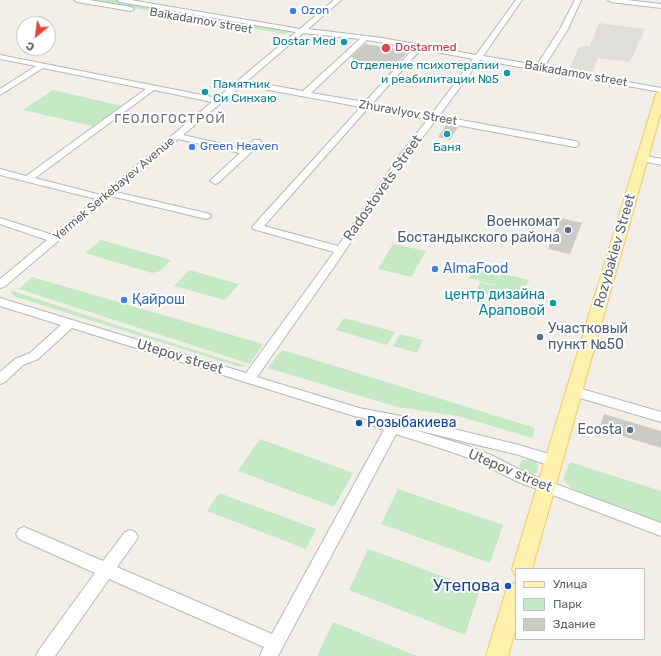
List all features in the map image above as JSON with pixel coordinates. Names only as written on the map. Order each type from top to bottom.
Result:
[{"type":"main road","name":"Rozybakiev Street","points":[[522,568],[661,94]]},
{"type":"main road","points":[[497,656],[515,594]]},
{"type":"street","name":"Baikadamov street","points":[[77,0],[280,34],[289,34],[302,31]]},
{"type":"street","name":"Baikadamov street","points":[[120,0],[302,31],[366,37],[661,90]]},
{"type":"street","name":"Yermek Serkebayev Avenue","points":[[0,285],[338,0]]},
{"type":"street","name":"Radostovets Street","points":[[249,378],[326,273],[402,158],[519,0]]},
{"type":"street","points":[[539,68],[564,29],[578,0]]},
{"type":"street","points":[[611,0],[661,6]]},
{"type":"street","points":[[228,26],[235,20]]},
{"type":"street","points":[[305,94],[364,40]]},
{"type":"street","points":[[340,250],[257,227],[419,47]]},
{"type":"street","points":[[0,57],[218,101]]},
{"type":"street","points":[[0,92],[43,66]]},
{"type":"street","name":"Zhuravlyov Street","points":[[241,82],[575,144]]},
{"type":"street","points":[[27,179],[152,88]]},
{"type":"street","points":[[176,136],[246,152]]},
{"type":"street","points":[[215,181],[257,142]]},
{"type":"street","points":[[642,158],[661,162]]},
{"type":"street","points":[[0,172],[27,179],[206,216]]},
{"type":"street","points":[[0,221],[54,239]]},
{"type":"street","name":"Utepov street","points":[[0,302],[359,413],[392,428],[466,452],[502,467],[521,477],[661,530]]},
{"type":"street","points":[[0,379],[19,362],[34,356],[70,323]]},
{"type":"street","points":[[574,392],[661,416]]},
{"type":"street","name":"Utepov street","points":[[359,413],[401,421],[519,450],[554,461]]},
{"type":"street","points":[[24,534],[105,570],[273,650],[392,428]]},
{"type":"street","points":[[45,656],[130,537]]},
{"type":"shaded area","points":[[599,23],[645,29],[630,62],[598,58],[592,72],[570,68],[579,47],[590,46]]},
{"type":"green space","points":[[86,0],[116,0],[298,31],[284,34]]},
{"type":"green space","points":[[53,90],[122,106],[93,126],[23,110]]},
{"type":"green space","points":[[101,240],[171,260],[160,271],[152,273],[85,253]]},
{"type":"green space","points":[[393,244],[426,251],[411,277],[378,269]]},
{"type":"green space","points":[[474,269],[499,276],[495,285],[469,278]]},
{"type":"green space","points":[[189,270],[239,284],[225,300],[174,286]]},
{"type":"green space","points":[[501,273],[529,280],[523,293],[508,289],[504,299],[476,291],[480,282],[495,286]]},
{"type":"green space","points":[[32,277],[263,344],[250,364],[19,289]]},
{"type":"green space","points":[[13,291],[246,366],[237,366],[16,297],[11,293]]},
{"type":"green space","points":[[344,318],[395,332],[387,345],[336,330]]},
{"type":"green space","points":[[400,334],[423,340],[417,353],[393,346]]},
{"type":"green space","points":[[283,350],[535,428],[532,438],[458,416],[397,407],[268,368],[278,354]]},
{"type":"green space","points":[[260,439],[353,473],[334,507],[238,471]]},
{"type":"green space","points":[[531,459],[536,462],[538,466],[537,473],[530,475],[523,472],[519,466],[522,460]]},
{"type":"green space","points":[[570,462],[661,491],[661,524],[597,500],[571,488],[563,479]]},
{"type":"green space","points":[[398,489],[503,525],[490,563],[381,524]]},
{"type":"green space","points":[[219,493],[316,529],[306,549],[207,511]]},
{"type":"green space","points":[[368,549],[480,590],[465,635],[349,590]]},
{"type":"green space","points":[[333,622],[417,656],[317,656]]},
{"type":"building","name":"Dostar Med","points":[[365,44],[408,52],[392,68],[374,65],[371,68],[348,63],[354,57],[351,57]]},
{"type":"building","name":"Баня","points":[[446,125],[458,127],[450,140],[438,137]]},
{"type":"building","name":"Военкомат Бостандыкского района","points":[[561,218],[582,223],[570,254],[548,249]]},
{"type":"building","name":"Ecosta","points":[[604,414],[661,431],[661,448],[599,429]]},
{"type":"place","name":"Ozon","points":[[293,11]]},
{"type":"place","name":"Dostar Med","points":[[344,42]]},
{"type":"place","name":"Dostarmed","points":[[386,48]]},
{"type":"place","name":"Отделение психотерапии и реабилитации №5","points":[[507,73]]},
{"type":"place","name":"Памятник Си Синхаю","points":[[205,92]]},
{"type":"place","name":"Баня","points":[[447,134]]},
{"type":"place","name":"Green Heaven","points":[[192,147]]},
{"type":"place","name":"Военкомат Бостандыкского района","points":[[568,230]]},
{"type":"place","name":"AlmaFood","points":[[435,269]]},
{"type":"place","name":"Қайрош","points":[[124,300]]},
{"type":"place","name":"центр дизайна Араповой","points":[[553,303]]},
{"type":"place","name":"Участковый пункт №50","points":[[540,337]]},
{"type":"place","name":"Розыбакиева","points":[[359,423]]},
{"type":"place","name":"Ecosta","points":[[630,430]]},
{"type":"place","name":"Утепова","points":[[508,586]]},
{"type":"district","name":"ГЕОЛОГОСТРОЙ","points":[[170,119]]}]
